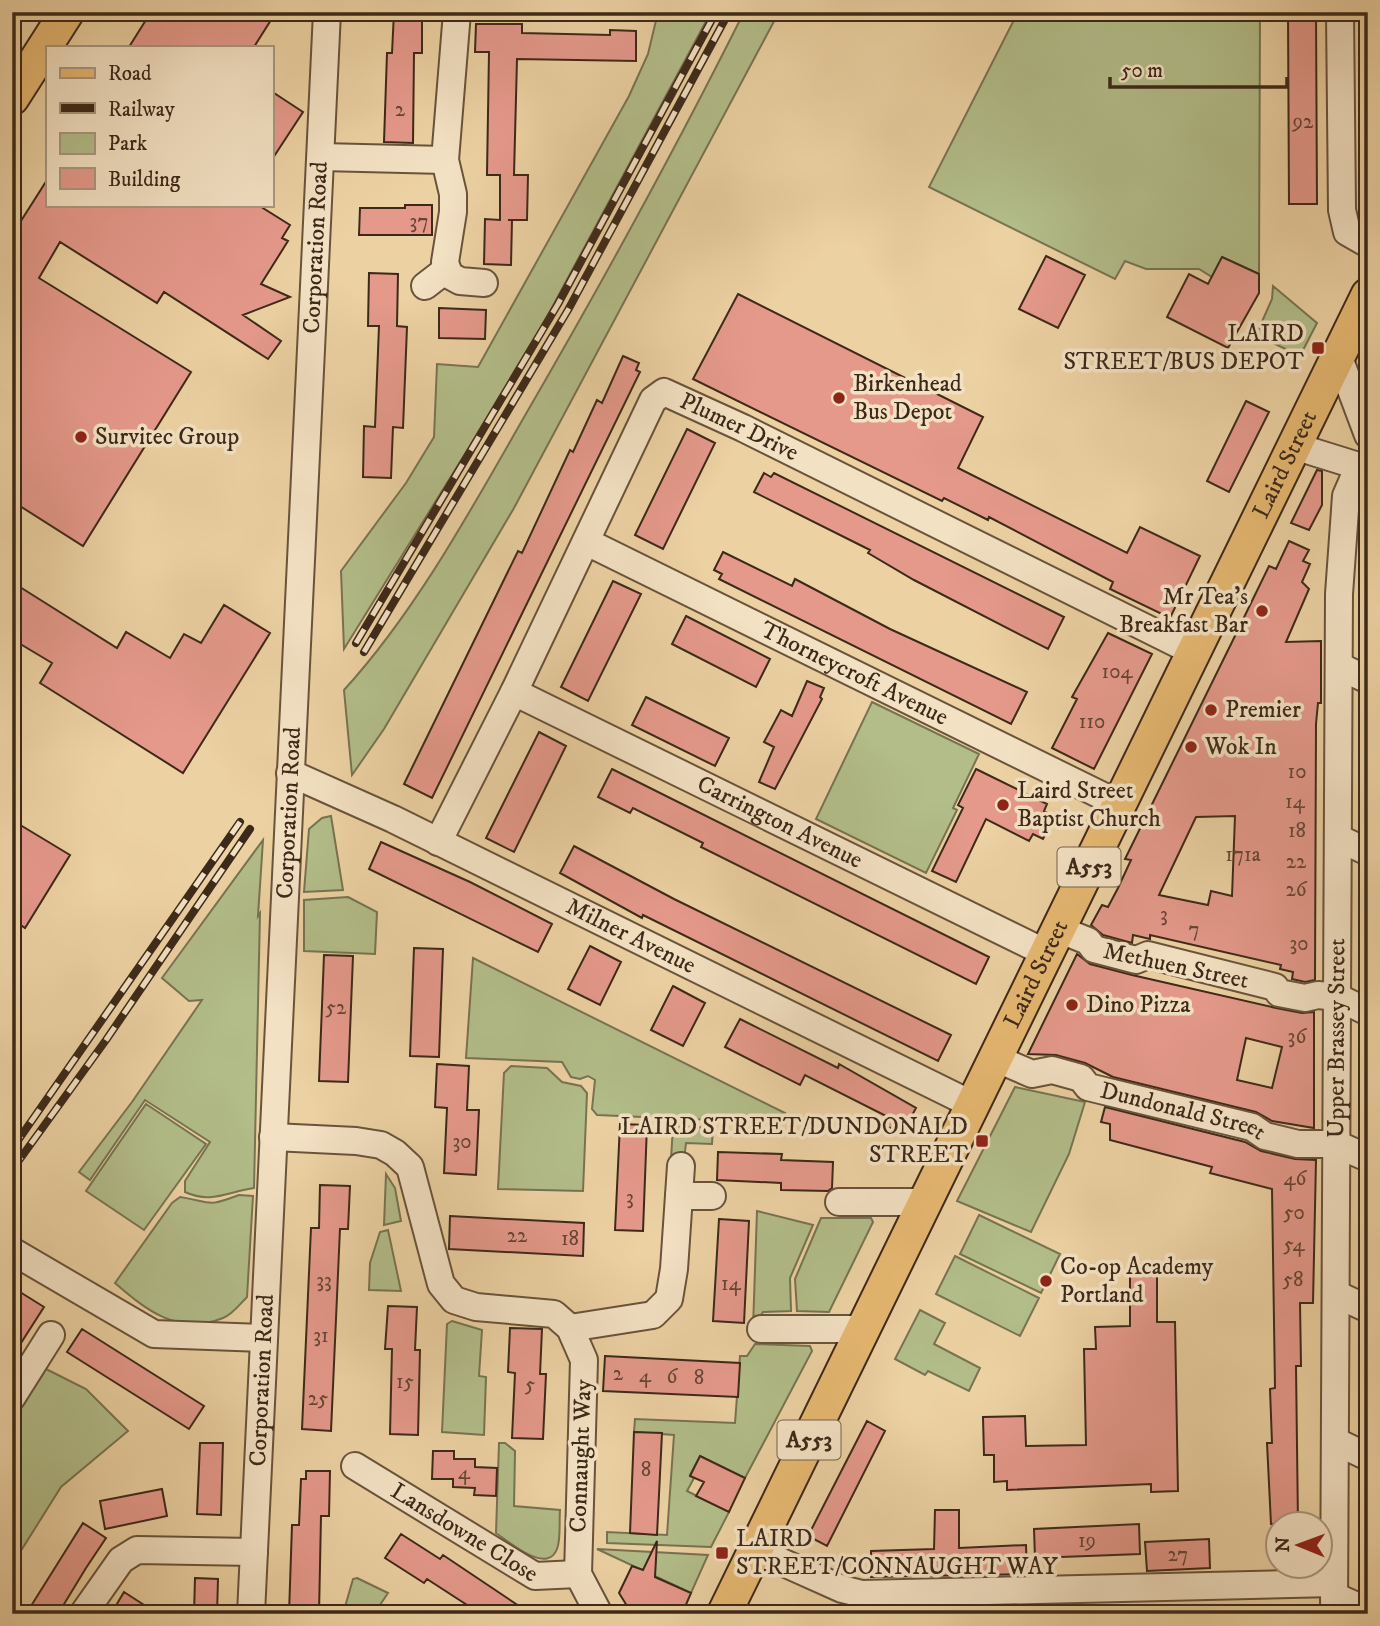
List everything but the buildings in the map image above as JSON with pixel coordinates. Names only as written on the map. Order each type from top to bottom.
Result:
[{"type":"main road","points":[[12,98],[67,12]]},
{"type":"main road","name":"Laird Street","points":[[724,1614],[1368,295]]},
{"type":"street","name":"Corporation Road","points":[[251,1614],[327,12]]},
{"type":"street","points":[[457,12],[445,160],[453,212],[446,240],[447,269],[449,275],[460,281],[485,283]]},
{"type":"street","points":[[1340,12],[1342,210],[1348,232],[1368,244]]},
{"type":"street","points":[[321,157],[445,160]]},
{"type":"street","points":[[425,286],[447,269]]},
{"type":"street","points":[[1338,355],[1368,436]]},
{"type":"street","name":"Plumer Drive","points":[[438,842],[587,542],[653,400],[664,392],[743,428],[1192,651]]},
{"type":"street","points":[[1294,446],[1364,468]]},
{"type":"street","name":"Upper Brassey Street","points":[[1334,1597],[1340,572],[1346,496],[1364,468]]},
{"type":"street","name":"Thorneycroft Avenue","points":[[587,542],[1119,804]]},
{"type":"street","points":[[1339,666],[1368,680]]},
{"type":"street","name":"Carrington Avenue","points":[[514,692],[1052,941]]},
{"type":"street","name":"Milner Avenue","points":[[290,773],[438,842],[971,1104]]},
{"type":"street","points":[[1338,838],[1368,852]]},
{"type":"street","name":"Methuen Street","points":[[1052,941],[1088,941],[1094,950],[1136,960],[1148,955],[1275,987],[1279,993],[1305,998],[1318,995],[1337,997]]},
{"type":"street","points":[[1337,997],[1368,1012]]},
{"type":"street","name":"Dundonald Street","points":[[995,1058],[1032,1074],[1052,1070],[1081,1078],[1087,1087],[1252,1127],[1265,1136],[1298,1144],[1336,1144]]},
{"type":"street","points":[[273,1138],[381,1144],[410,1167],[441,1284],[454,1300],[477,1307],[554,1314],[570,1328],[653,1315],[669,1299],[681,1166]]},
{"type":"street","points":[[1336,1144],[1368,1158]]},
{"type":"street","points":[[679,1196],[712,1196]]},
{"type":"street","points":[[839,1202],[925,1202]]},
{"type":"street","points":[[12,1251],[154,1334],[264,1338]]},
{"type":"street","points":[[1336,1294],[1368,1309]]},
{"type":"street","name":"Connaught Way","points":[[570,1328],[584,1360],[578,1574],[598,1614]]},
{"type":"street","points":[[761,1329],[864,1329]]},
{"type":"street","points":[[12,1397],[51,1335]]},
{"type":"street","points":[[1335,1441],[1368,1457]]},
{"type":"street","name":"Lansdowne Close","points":[[355,1466],[535,1576],[578,1574]]},
{"type":"street","points":[[83,1614],[121,1560],[137,1550],[254,1552]]},
{"type":"street","points":[[755,1550],[842,1589],[862,1594],[1334,1597],[1368,1611]]},
{"type":"green space","points":[[658,12],[711,12],[527,354],[344,649],[341,571],[406,483],[434,437],[437,364],[478,367],[629,96],[648,54]]},
{"type":"green space","points":[[744,12],[779,12],[514,508],[384,729],[352,775],[344,690],[396,626],[465,520],[611,264]]},
{"type":"green space","points":[[1018,12],[1260,12],[1259,274],[1222,257],[1212,277],[1199,269],[1146,269],[1125,261],[1115,279],[929,187]]},
{"type":"green space","points":[[1273,286],[1317,323],[1300,356],[1256,335],[1272,299]]},
{"type":"green space","points":[[872,702],[979,754],[953,808],[957,810],[926,873],[816,819]]},
{"type":"green space","points":[[331,816],[343,890],[304,892],[309,829],[322,818]]},
{"type":"green space","points":[[263,840],[258,916],[260,913],[254,1188],[211,1197],[185,1192],[185,1181],[210,1142],[145,1100],[90,1180],[79,1172],[132,1102],[202,1000],[189,1001],[162,978]]},
{"type":"green space","points":[[348,897],[377,912],[375,954],[304,951],[304,900]]},
{"type":"green space","points":[[473,958],[785,1113],[780,1123],[597,1115],[592,1109],[595,1080],[588,1076],[580,1079],[571,1077],[562,1062],[466,1058]]},
{"type":"green space","points":[[511,1066],[547,1068],[562,1082],[581,1086],[587,1093],[583,1191],[498,1189],[504,1073]]},
{"type":"green space","points":[[1015,1087],[1085,1102],[1069,1154],[1031,1232],[957,1201]]},
{"type":"green space","points":[[146,1104],[206,1144],[144,1230],[86,1191]]},
{"type":"green space","points":[[673,1126],[713,1128],[712,1144],[686,1143],[684,1160],[671,1159]]},
{"type":"green space","points":[[386,1174],[395,1188],[401,1221],[384,1225]]},
{"type":"green space","points":[[239,1195],[253,1196],[247,1297],[230,1314],[207,1323],[177,1322],[151,1311],[115,1283],[172,1203],[180,1197],[214,1203]]},
{"type":"green space","points":[[757,1211],[813,1225],[790,1278],[791,1311],[763,1312],[753,1328]]},
{"type":"green space","points":[[979,1215],[1060,1254],[1041,1293],[960,1254]]},
{"type":"green space","points":[[821,1218],[871,1218],[873,1222],[829,1312],[797,1311],[795,1279]]},
{"type":"green space","points":[[388,1230],[401,1291],[369,1290],[370,1263],[380,1232]]},
{"type":"green space","points":[[955,1256],[1039,1298],[1020,1336],[936,1294]]},
{"type":"green space","points":[[920,1310],[945,1323],[934,1344],[980,1368],[969,1391],[928,1371],[925,1375],[895,1359]]},
{"type":"green space","points":[[452,1321],[482,1330],[479,1376],[486,1377],[484,1435],[442,1432],[447,1324]]},
{"type":"green space","points":[[755,1344],[810,1346],[812,1351],[745,1478],[700,1456],[690,1475],[694,1478],[687,1491],[729,1512],[711,1547],[607,1543],[607,1532],[667,1535],[674,1435],[634,1432],[635,1419],[735,1423],[740,1356],[747,1356]]},
{"type":"green space","points":[[46,1369],[86,1389],[128,1431],[61,1487],[12,1565],[12,1423]]},
{"type":"green space","points":[[499,1443],[505,1443],[515,1451],[514,1506],[560,1510],[558,1545],[552,1556],[537,1558],[518,1549],[496,1533]]},
{"type":"green space","points":[[597,1549],[708,1555],[691,1593]]},
{"type":"green space","points":[[357,1578],[388,1593],[374,1614],[343,1614],[353,1579]]},
{"type":"green space","points":[[1163,1607],[1163,1614],[1014,1614],[1014,1613]]},
{"type":"railway","points":[[356,643],[558,304],[716,12]]},
{"type":"railway","points":[[364,652],[568,310],[729,12]]},
{"type":"railway","points":[[12,1149],[240,822]]},
{"type":"railway","points":[[12,1170],[106,1040],[250,829]]},
{"type":"place","name":"LAIRD STREET/BUS DEPOT","points":[[1318,348]]},
{"type":"place","name":"Birkenhead Bus Depot","points":[[839,398]]},
{"type":"place","name":"Survitec Group","points":[[81,437]]},
{"type":"place","name":"Mr Tea's Breakfast Bar","points":[[1262,611]]},
{"type":"place","name":"Premier","points":[[1211,710]]},
{"type":"place","name":"Wok In","points":[[1191,747]]},
{"type":"place","name":"Laird Street Baptist Church","points":[[1003,805]]},
{"type":"place","name":"Dino Pizza","points":[[1072,1005]]},
{"type":"place","name":"LAIRD STREET/DUNDONALD STREET","points":[[982,1141]]},
{"type":"place","name":"Co-op Academy Portland","points":[[1046,1281]]},
{"type":"place","name":"LAIRD STREET/CONNAUGHT WAY","points":[[722,1553]]}]
